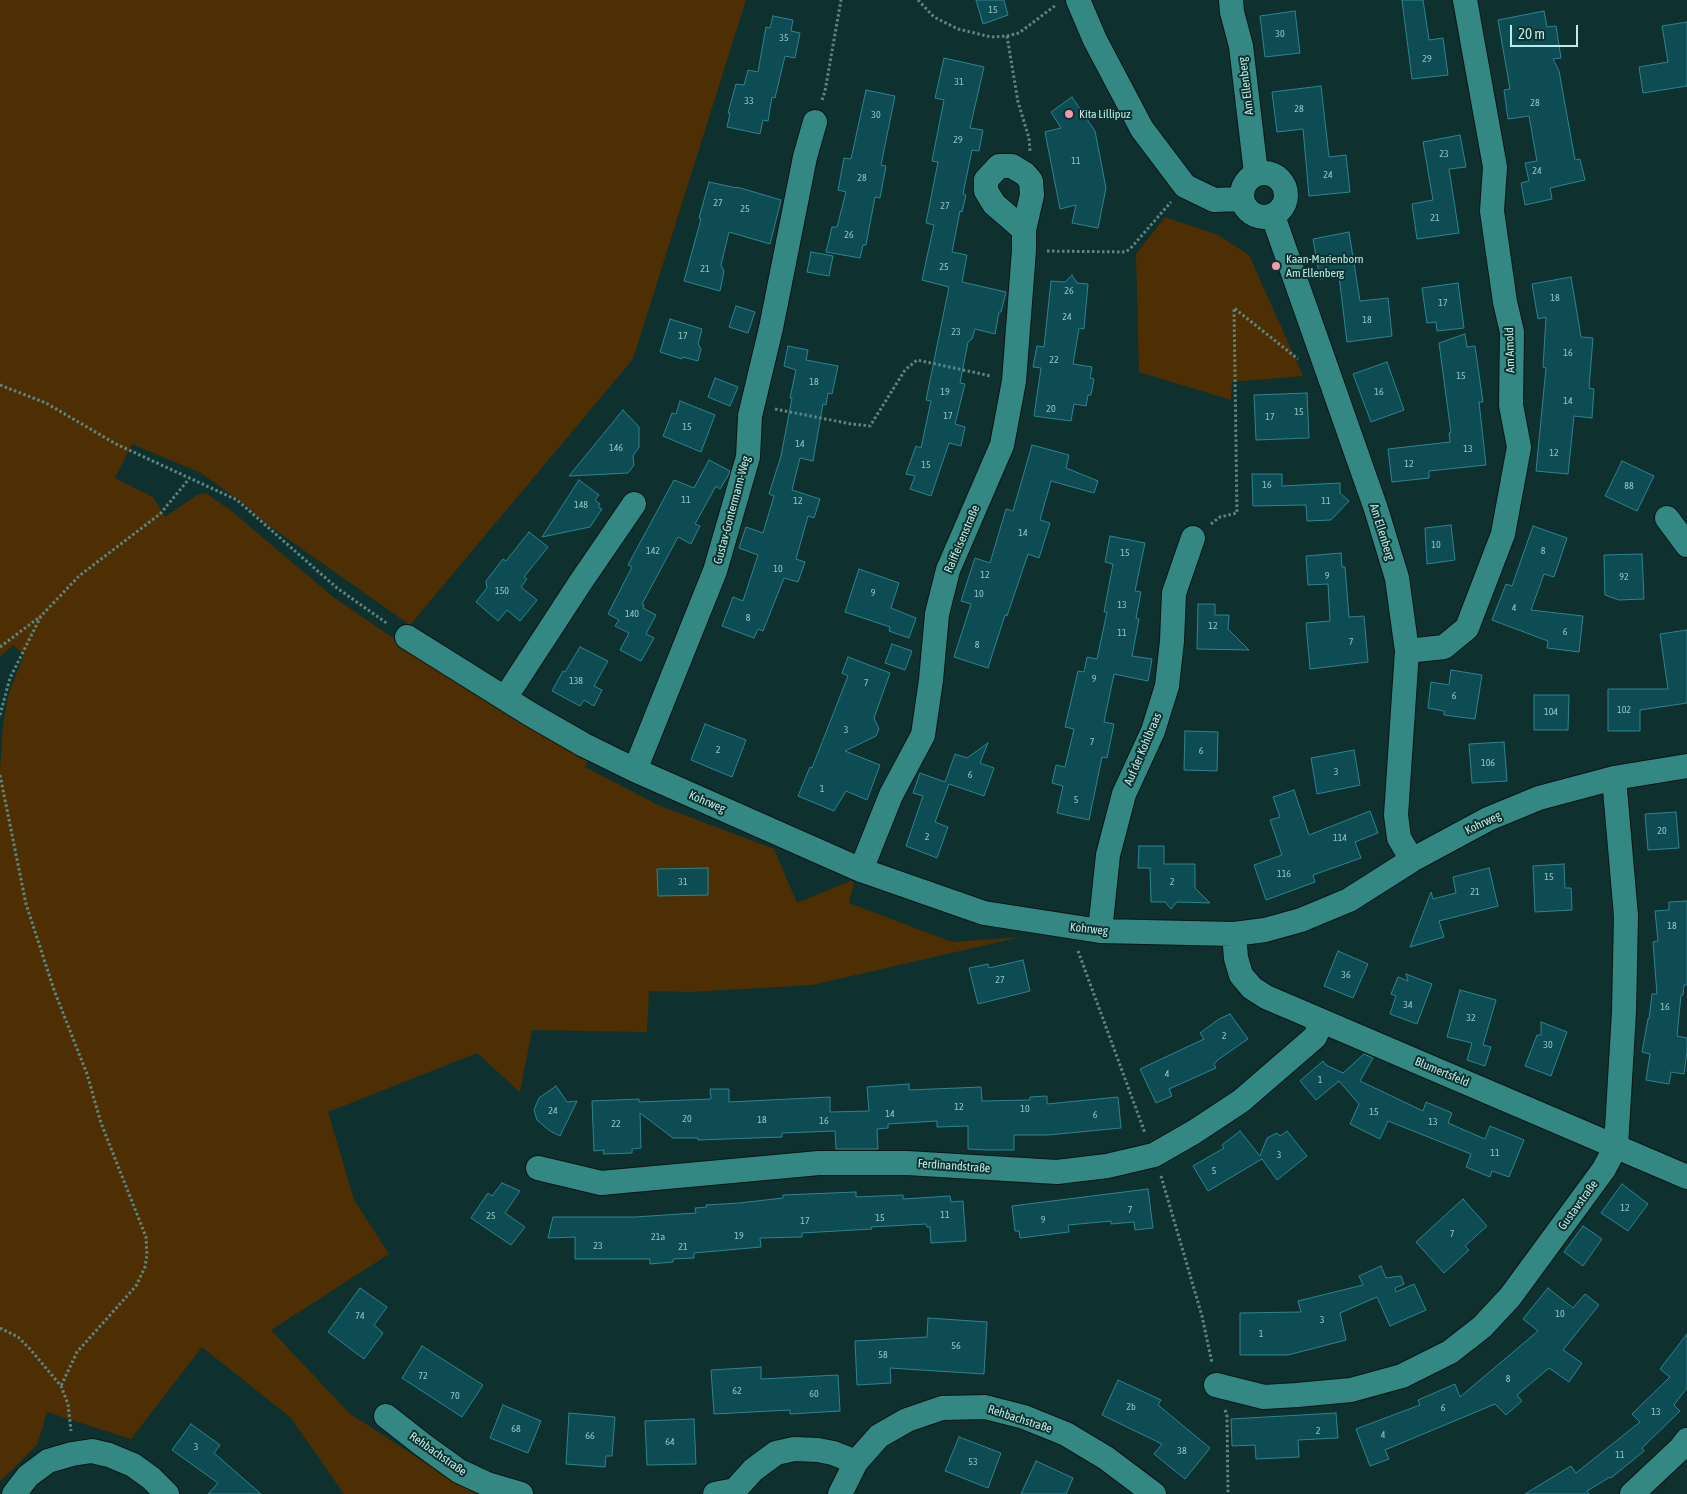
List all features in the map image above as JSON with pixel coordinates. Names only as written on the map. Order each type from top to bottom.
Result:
[{"type":"street","name":"Am Ellenberg","points":[[1231,0],[1232,12],[1241,46],[1256,173]]},
{"type":"street","name":"Am Arnold","points":[[1407,651],[1444,647],[1467,628],[1503,534],[1519,447],[1511,405],[1512,332],[1505,302],[1492,211],[1495,167],[1465,0]]},
{"type":"street","points":[[1068,2],[1095,40],[1142,129],[1185,186],[1214,200],[1242,199]]},
{"type":"street","name":"Gustav-Gontermann-Weg","points":[[635,770],[715,572],[748,457],[750,416],[771,328],[805,157],[815,122]]},
{"type":"street","points":[[1024,230],[994,204],[986,191],[986,180],[999,166],[1012,166],[1025,174]]},
{"type":"street","points":[[1256,173],[1270,173],[1280,178],[1286,189],[1286,200],[1281,211],[1273,216],[1264,218],[1254,216],[1245,208],[1242,199],[1242,187],[1256,173]]},
{"type":"street","name":"Raiffeisenstraße","points":[[861,870],[891,795],[923,735],[937,614],[948,570],[1002,445],[1014,381],[1024,230],[1032,195],[1031,181],[1025,174]]},
{"type":"street","name":"Am Ellenberg","points":[[1273,216],[1376,509],[1396,578],[1407,651],[1396,815],[1399,838],[1412,860]]},
{"type":"street","points":[[505,698],[634,504]]},
{"type":"street","points":[[1667,518],[1687,545]]},
{"type":"street","name":"Auf der Kohlbraas","points":[[1100,931],[1108,855],[1124,794],[1153,731],[1167,686],[1172,640],[1174,593],[1193,538]]},
{"type":"street","name":"Kohrweg","points":[[406,637],[530,714],[584,745],[635,770],[861,870],[984,913],[1100,931],[1234,934],[1265,930],[1301,920],[1349,900],[1412,860],[1488,819],[1539,798],[1614,778],[1687,766]]},
{"type":"street","name":"Gustavstraße","points":[[1216,1385],[1264,1396],[1351,1390],[1402,1376],[1450,1352],[1482,1327],[1510,1297],[1604,1168],[1616,1146],[1624,1012],[1626,916],[1614,778]]},
{"type":"street","name":"Blumertsfeld","points":[[1234,934],[1236,958],[1241,975],[1252,988],[1266,997],[1687,1177]]},
{"type":"street","name":"Ferdinandstraße","points":[[538,1168],[600,1183],[819,1163],[907,1163],[1057,1172],[1107,1166],[1154,1155],[1194,1132],[1241,1101],[1315,1037],[1322,1021]]},
{"type":"street","name":"Rehbachstraße","points":[[840,1494],[856,1462],[879,1436],[907,1420],[942,1408],[985,1406],[1024,1417],[1066,1434],[1106,1458],[1154,1494]]},
{"type":"street","name":"Rehbachstraße","points":[[386,1416],[459,1471],[487,1484],[521,1494]]},
{"type":"street","points":[[1632,1494],[1681,1448],[1687,1440]]},
{"type":"street","points":[[730,1493],[753,1470],[776,1453],[794,1450],[818,1450],[833,1453],[856,1462]]},
{"type":"street","points":[[14,1494],[28,1476],[48,1461],[72,1454],[92,1451],[109,1455],[133,1465],[151,1478],[167,1494]]},
{"type":"path","points":[[815,122],[825,91],[840,0]]},
{"type":"path","points":[[918,0],[934,17],[958,29],[991,37],[1019,33],[1068,2]]},
{"type":"path","points":[[1007,36],[1018,102],[1029,138],[1030,158],[1025,174]]},
{"type":"path","points":[[1044,251],[1125,252],[1130,249],[1174,198]]},
{"type":"path","points":[[1193,538],[1220,517],[1238,513],[1234,308],[1306,365],[1323,359]]},
{"type":"path","points":[[753,405],[870,426],[905,370],[917,360],[1014,381]]},
{"type":"path","points":[[0,386],[46,403],[116,444],[237,500],[337,588],[406,637]]},
{"type":"path","points":[[0,647],[41,616],[79,576],[160,514],[189,479]]},
{"type":"path","points":[[0,716],[10,678],[41,616]]},
{"type":"path","points":[[0,775],[26,904],[54,990],[87,1074],[101,1123],[146,1237],[148,1255],[145,1267],[136,1286],[77,1352],[61,1386]]},
{"type":"path","points":[[1069,927],[1146,1138]]},
{"type":"path","points":[[1160,1170],[1202,1316],[1209,1351]]},
{"type":"path","points":[[0,1328],[18,1337],[61,1386],[68,1404],[72,1454]]},
{"type":"path","points":[[1227,1416],[1228,1494]]},
{"type":"shaded area","points":[[0,0],[746,0],[633,359],[410,625],[261,520],[244,504],[201,473],[132,444],[115,478],[153,497],[165,517],[197,495],[206,493],[234,513],[333,597],[492,705],[588,760],[585,767],[658,805],[774,849],[797,903],[850,881],[854,882],[849,903],[952,942],[1021,937],[812,985],[690,992],[649,991],[647,1032],[532,1030],[520,1092],[477,1053],[328,1112],[354,1200],[389,1254],[271,1330],[349,1413],[441,1473],[494,1494],[344,1494],[291,1418],[202,1347],[131,1439],[47,1412],[37,1445],[0,1481],[0,770],[3,725],[8,696],[24,654],[13,645],[0,657]]},
{"type":"shaded area","points":[[1165,217],[1218,235],[1249,255],[1303,376],[1232,382],[1231,400],[1139,372],[1136,254]]},
{"type":"building","points":[[976,0],[1004,0],[1008,15],[983,24]]},
{"type":"building","points":[[1402,0],[1423,0],[1429,40],[1443,38],[1448,75],[1412,79]]},
{"type":"building","points":[[1295,11],[1300,53],[1265,57],[1260,16]]},
{"type":"building","points":[[1544,11],[1547,27],[1556,26],[1561,58],[1553,59],[1559,71],[1575,160],[1580,159],[1585,180],[1550,188],[1552,199],[1525,205],[1521,183],[1529,181],[1525,163],[1537,161],[1529,116],[1508,119],[1504,90],[1510,89],[1498,20]]},
{"type":"building","points":[[773,16],[793,20],[791,31],[800,33],[795,58],[785,56],[775,98],[772,97],[768,121],[763,120],[760,134],[727,127],[730,113],[728,113],[736,84],[744,85],[748,70],[758,72],[766,27],[770,28]]},
{"type":"building","points":[[1687,22],[1687,86],[1643,93],[1639,67],[1668,62],[1662,26]]},
{"type":"building","points":[[944,58],[984,67],[970,128],[983,130],[979,151],[972,150],[963,194],[966,195],[962,212],[960,211],[952,252],[967,255],[962,282],[1006,292],[1001,312],[999,312],[995,334],[975,329],[972,339],[968,342],[960,383],[965,384],[955,424],[965,427],[961,446],[949,443],[931,496],[910,489],[915,476],[906,474],[916,446],[921,448],[931,401],[926,400],[949,287],[922,280],[934,225],[926,223],[938,162],[932,161],[944,100],[935,98]]},
{"type":"building","points":[[1321,86],[1329,157],[1346,155],[1350,192],[1309,196],[1303,129],[1277,132],[1272,92]]},
{"type":"building","points":[[866,90],[895,96],[881,165],[886,166],[880,198],[875,197],[866,245],[863,245],[860,258],[826,252],[832,227],[837,227],[846,192],[838,190],[844,158],[851,159]]},
{"type":"building","points":[[1072,97],[1095,131],[1106,188],[1098,228],[1072,223],[1076,205],[1060,209],[1045,132],[1061,128],[1051,112]]},
{"type":"building","points":[[1460,135],[1466,167],[1449,169],[1459,233],[1417,239],[1412,204],[1433,200],[1423,142]]},
{"type":"building","points":[[709,182],[737,187],[781,200],[770,244],[729,232],[721,265],[724,271],[720,291],[684,281]]},
{"type":"building","points":[[1349,232],[1360,301],[1388,298],[1392,336],[1347,342],[1339,276],[1320,279],[1313,239]]},
{"type":"building","points":[[811,252],[833,256],[829,276],[807,272]]},
{"type":"building","points":[[1072,275],[1077,283],[1088,284],[1084,329],[1079,328],[1073,364],[1092,367],[1090,378],[1094,379],[1091,395],[1088,395],[1086,406],[1074,404],[1071,421],[1034,416],[1041,368],[1033,367],[1037,346],[1044,347],[1051,281],[1065,282]]},
{"type":"building","points":[[1571,277],[1581,337],[1593,338],[1589,388],[1594,389],[1592,418],[1574,416],[1568,474],[1536,471],[1546,368],[1543,367],[1546,317],[1538,319],[1532,284]]},
{"type":"building","points":[[1458,283],[1464,328],[1437,331],[1436,322],[1427,323],[1422,288]]},
{"type":"building","points":[[736,306],[755,312],[748,333],[729,327]]},
{"type":"building","points":[[670,319],[702,329],[698,344],[701,349],[698,361],[683,357],[682,359],[660,352]]},
{"type":"building","points":[[1465,334],[1467,347],[1475,346],[1483,402],[1479,402],[1486,465],[1429,471],[1429,478],[1392,482],[1388,449],[1450,442],[1449,433],[1451,433],[1439,343]]},
{"type":"building","points":[[788,346],[808,350],[806,360],[838,366],[832,394],[828,393],[826,405],[823,404],[813,461],[800,458],[792,490],[820,499],[814,518],[808,516],[796,559],[805,562],[798,582],[784,578],[763,631],[758,629],[754,638],[722,626],[733,597],[743,601],[758,555],[739,548],[746,527],[763,533],[774,496],[769,494],[781,456],[796,370],[784,366]]},
{"type":"building","points":[[1387,362],[1404,410],[1371,422],[1353,374]]},
{"type":"building","points":[[715,378],[738,387],[730,406],[708,397]]},
{"type":"building","points":[[1307,393],[1309,438],[1256,440],[1254,395]]},
{"type":"building","points":[[680,401],[715,415],[701,452],[663,436],[672,413],[676,414]]},
{"type":"building","points":[[623,410],[639,427],[639,447],[633,456],[634,465],[628,473],[569,476]]},
{"type":"building","points":[[1032,445],[1069,455],[1066,468],[1098,481],[1094,493],[1051,481],[1040,520],[1050,523],[1039,558],[1028,554],[1007,616],[1005,615],[988,668],[954,657],[971,604],[961,601],[975,558],[990,563],[1006,509],[1013,511]]},
{"type":"building","points":[[709,460],[730,471],[729,474],[720,489],[716,486],[695,524],[700,526],[691,544],[678,537],[642,604],[644,605],[643,608],[656,615],[646,634],[654,638],[641,661],[620,650],[629,633],[615,626],[619,620],[608,614],[632,567],[628,565],[674,480],[694,488]]},
{"type":"building","points":[[1622,461],[1654,476],[1637,511],[1605,496]]},
{"type":"building","points":[[1252,474],[1282,474],[1282,486],[1340,483],[1340,493],[1349,501],[1331,520],[1307,521],[1306,505],[1253,506]]},
{"type":"building","points":[[579,480],[599,495],[595,500],[600,504],[598,507],[602,509],[590,527],[542,537]]},
{"type":"building","points":[[1451,525],[1455,560],[1427,564],[1425,528]]},
{"type":"building","points":[[1533,526],[1567,538],[1554,577],[1544,574],[1531,610],[1583,616],[1579,652],[1547,648],[1548,641],[1492,620],[1506,584],[1512,586]]},
{"type":"building","points":[[529,532],[548,547],[524,577],[527,579],[521,587],[537,600],[520,621],[507,610],[498,621],[476,602],[487,588],[486,581],[503,559],[506,561]]},
{"type":"building","points":[[1110,536],[1145,543],[1135,591],[1141,592],[1136,618],[1139,619],[1132,656],[1152,659],[1148,681],[1114,674],[1104,722],[1114,724],[1107,758],[1102,757],[1089,820],[1057,813],[1063,786],[1052,783],[1056,765],[1065,767],[1074,729],[1065,727],[1078,671],[1084,672],[1087,657],[1097,659],[1107,612],[1104,612],[1113,564],[1105,562]]},
{"type":"building","points":[[1341,553],[1342,567],[1345,567],[1349,617],[1364,616],[1368,662],[1310,669],[1306,623],[1330,621],[1328,584],[1308,585],[1306,556]]},
{"type":"building","points":[[1642,554],[1644,599],[1619,600],[1605,595],[1604,555]]},
{"type":"building","points":[[859,569],[899,583],[891,608],[916,618],[909,638],[889,631],[890,627],[845,612]]},
{"type":"building","points":[[1198,604],[1215,604],[1215,615],[1229,615],[1228,629],[1249,650],[1197,649]]},
{"type":"building","points":[[1687,630],[1687,703],[1640,710],[1640,731],[1608,731],[1608,689],[1668,689],[1660,634]]},
{"type":"building","points":[[892,644],[912,651],[905,670],[885,663]]},
{"type":"building","points":[[580,647],[608,661],[594,686],[602,690],[594,706],[584,700],[580,706],[552,691]]},
{"type":"building","points":[[848,657],[890,673],[874,718],[879,729],[876,736],[845,751],[880,765],[867,800],[846,791],[834,811],[798,796],[810,767],[812,768],[848,676],[842,673]]},
{"type":"building","points":[[1451,670],[1482,675],[1475,719],[1444,715],[1444,711],[1428,708],[1431,682],[1449,685]]},
{"type":"building","points":[[1534,695],[1569,695],[1568,730],[1534,730]]},
{"type":"building","points":[[705,724],[746,740],[732,777],[691,760]]},
{"type":"building","points":[[1185,731],[1218,732],[1217,771],[1184,770]]},
{"type":"building","points":[[1504,742],[1507,781],[1472,783],[1469,744]]},
{"type":"building","points":[[988,743],[980,763],[994,768],[984,796],[949,784],[935,822],[948,827],[937,858],[906,846],[923,796],[913,793],[920,773],[945,782],[955,754],[967,758]]},
{"type":"building","points":[[1354,750],[1360,785],[1317,794],[1311,758]]},
{"type":"building","points":[[1294,790],[1309,835],[1370,811],[1378,833],[1355,842],[1361,858],[1313,875],[1315,882],[1266,900],[1254,865],[1282,855],[1270,820],[1280,817],[1273,797]]},
{"type":"building","points":[[1676,812],[1679,848],[1648,850],[1645,814]]},
{"type":"building","points":[[1139,846],[1164,846],[1164,864],[1195,864],[1195,888],[1210,903],[1177,902],[1171,909],[1165,902],[1151,902],[1150,868],[1138,868]]},
{"type":"building","points":[[1564,864],[1565,888],[1571,888],[1572,910],[1535,912],[1533,866]]},
{"type":"building","points":[[708,868],[708,895],[658,896],[657,869]]},
{"type":"building","points":[[1489,868],[1498,906],[1439,921],[1444,937],[1410,947],[1431,892],[1433,899],[1456,893],[1453,877]]},
{"type":"building","points":[[1687,901],[1687,985],[1684,985],[1683,995],[1681,995],[1677,1036],[1687,1038],[1687,1052],[1684,1074],[1671,1072],[1669,1084],[1646,1080],[1650,1054],[1642,1052],[1652,994],[1657,994],[1653,942],[1658,941],[1655,911],[1669,910],[1669,902]]},
{"type":"building","points":[[1338,951],[1368,964],[1353,998],[1324,986]]},
{"type":"building","points":[[1023,960],[1030,991],[978,1004],[969,968],[988,964],[989,968]]},
{"type":"building","points":[[1406,974],[1432,984],[1417,1024],[1390,1014],[1396,996],[1391,994],[1398,977],[1408,981]]},
{"type":"building","points":[[1460,990],[1496,1000],[1483,1045],[1491,1047],[1485,1066],[1467,1060],[1472,1043],[1447,1037]]},
{"type":"building","points":[[1230,1014],[1248,1039],[1219,1059],[1214,1064],[1216,1068],[1169,1089],[1172,1096],[1156,1103],[1140,1069],[1204,1039],[1200,1033],[1219,1019]]},
{"type":"building","points":[[1541,1022],[1567,1032],[1551,1076],[1525,1066],[1537,1035],[1541,1035]]},
{"type":"building","points":[[1364,1054],[1373,1058],[1360,1081],[1423,1111],[1426,1102],[1452,1113],[1448,1123],[1485,1139],[1490,1126],[1524,1140],[1509,1177],[1492,1171],[1490,1177],[1466,1167],[1471,1154],[1388,1121],[1380,1139],[1350,1124],[1359,1104],[1339,1081],[1316,1100],[1300,1081],[1323,1061],[1326,1065],[1343,1073]]},
{"type":"building","points":[[909,1084],[909,1090],[981,1087],[982,1101],[1030,1100],[1030,1097],[1047,1096],[1047,1104],[1118,1097],[1121,1128],[1048,1135],[1014,1135],[1014,1150],[987,1150],[968,1149],[968,1126],[937,1127],[937,1121],[888,1124],[888,1128],[877,1129],[878,1149],[836,1149],[835,1131],[782,1133],[782,1137],[698,1140],[698,1138],[673,1138],[640,1113],[641,1148],[632,1149],[632,1153],[603,1154],[604,1150],[594,1151],[592,1101],[639,1099],[639,1102],[711,1099],[710,1089],[729,1089],[729,1102],[830,1097],[830,1112],[869,1111],[867,1087]]},
{"type":"building","points":[[556,1086],[567,1102],[577,1101],[560,1136],[550,1131],[537,1120],[534,1110],[539,1098]]},
{"type":"building","points":[[1240,1131],[1260,1156],[1267,1138],[1277,1133],[1280,1136],[1287,1131],[1307,1156],[1277,1180],[1262,1159],[1208,1191],[1193,1166],[1224,1148],[1222,1145]]},
{"type":"building","points":[[502,1183],[520,1191],[505,1213],[525,1227],[511,1245],[471,1218],[488,1193],[492,1196]]},
{"type":"building","points":[[1622,1184],[1648,1204],[1628,1231],[1601,1213]]},
{"type":"building","points":[[1148,1189],[1153,1228],[1135,1230],[1134,1222],[1111,1224],[1111,1221],[1068,1225],[1069,1232],[1020,1238],[1019,1231],[1015,1231],[1012,1206]]},
{"type":"building","points":[[856,1192],[856,1197],[903,1195],[903,1199],[950,1196],[951,1202],[963,1201],[966,1241],[931,1243],[930,1227],[927,1227],[926,1224],[871,1227],[872,1229],[802,1233],[802,1237],[760,1238],[761,1247],[694,1253],[694,1258],[673,1259],[673,1262],[650,1264],[650,1259],[575,1259],[575,1237],[548,1238],[553,1217],[635,1217],[696,1213],[695,1208],[707,1207],[706,1205],[783,1198],[783,1195]]},
{"type":"building","points":[[1463,1199],[1487,1226],[1465,1246],[1469,1250],[1444,1273],[1416,1242]]},
{"type":"building","points":[[1583,1226],[1602,1239],[1583,1266],[1564,1252]]},
{"type":"building","points":[[1381,1266],[1386,1278],[1401,1276],[1404,1284],[1395,1288],[1396,1292],[1414,1284],[1426,1310],[1390,1326],[1377,1297],[1340,1313],[1346,1340],[1288,1355],[1240,1355],[1240,1313],[1301,1312],[1298,1301],[1363,1285],[1359,1276]]},
{"type":"building","points":[[360,1288],[387,1307],[374,1325],[383,1333],[364,1359],[328,1332]]},
{"type":"building","points":[[1548,1288],[1573,1308],[1585,1294],[1599,1305],[1563,1350],[1582,1363],[1569,1382],[1549,1368],[1517,1395],[1522,1401],[1506,1415],[1495,1404],[1385,1450],[1389,1459],[1370,1466],[1356,1429],[1420,1405],[1418,1400],[1455,1384],[1460,1397],[1538,1331],[1523,1319]]},
{"type":"building","points":[[928,1318],[987,1322],[984,1374],[890,1368],[891,1383],[857,1385],[855,1341],[927,1337]]},
{"type":"building","points":[[1687,1334],[1687,1389],[1674,1405],[1680,1411],[1642,1448],[1644,1451],[1611,1478],[1587,1491],[1589,1494],[1525,1494],[1571,1466],[1576,1473],[1640,1422],[1632,1414],[1670,1377],[1660,1369]]},
{"type":"building","points":[[422,1346],[483,1385],[462,1417],[402,1378]]},
{"type":"building","points":[[761,1367],[761,1379],[838,1375],[840,1411],[790,1414],[790,1410],[714,1414],[711,1370]]},
{"type":"building","points":[[1118,1380],[1161,1400],[1158,1405],[1210,1448],[1185,1479],[1154,1454],[1162,1444],[1102,1415]]},
{"type":"building","points":[[503,1405],[541,1421],[528,1453],[490,1438]]},
{"type":"building","points":[[569,1413],[615,1417],[612,1456],[606,1456],[605,1467],[566,1464]]},
{"type":"building","points":[[1336,1413],[1338,1438],[1298,1440],[1299,1457],[1256,1459],[1255,1445],[1232,1446],[1231,1419]]},
{"type":"building","points":[[694,1419],[696,1464],[647,1465],[645,1421]]},
{"type":"building","points":[[191,1424],[220,1445],[214,1453],[261,1494],[208,1494],[218,1483],[172,1450]]},
{"type":"building","points":[[959,1437],[1001,1453],[988,1488],[945,1471]]},
{"type":"building","points":[[1036,1461],[1073,1478],[1066,1494],[1021,1494]]},
{"type":"place","name":"Kita Lillipuz","points":[[1069,114]]},
{"type":"place","name":"Kaan-Marienborn Am Ellenberg","points":[[1276,266]]}]
